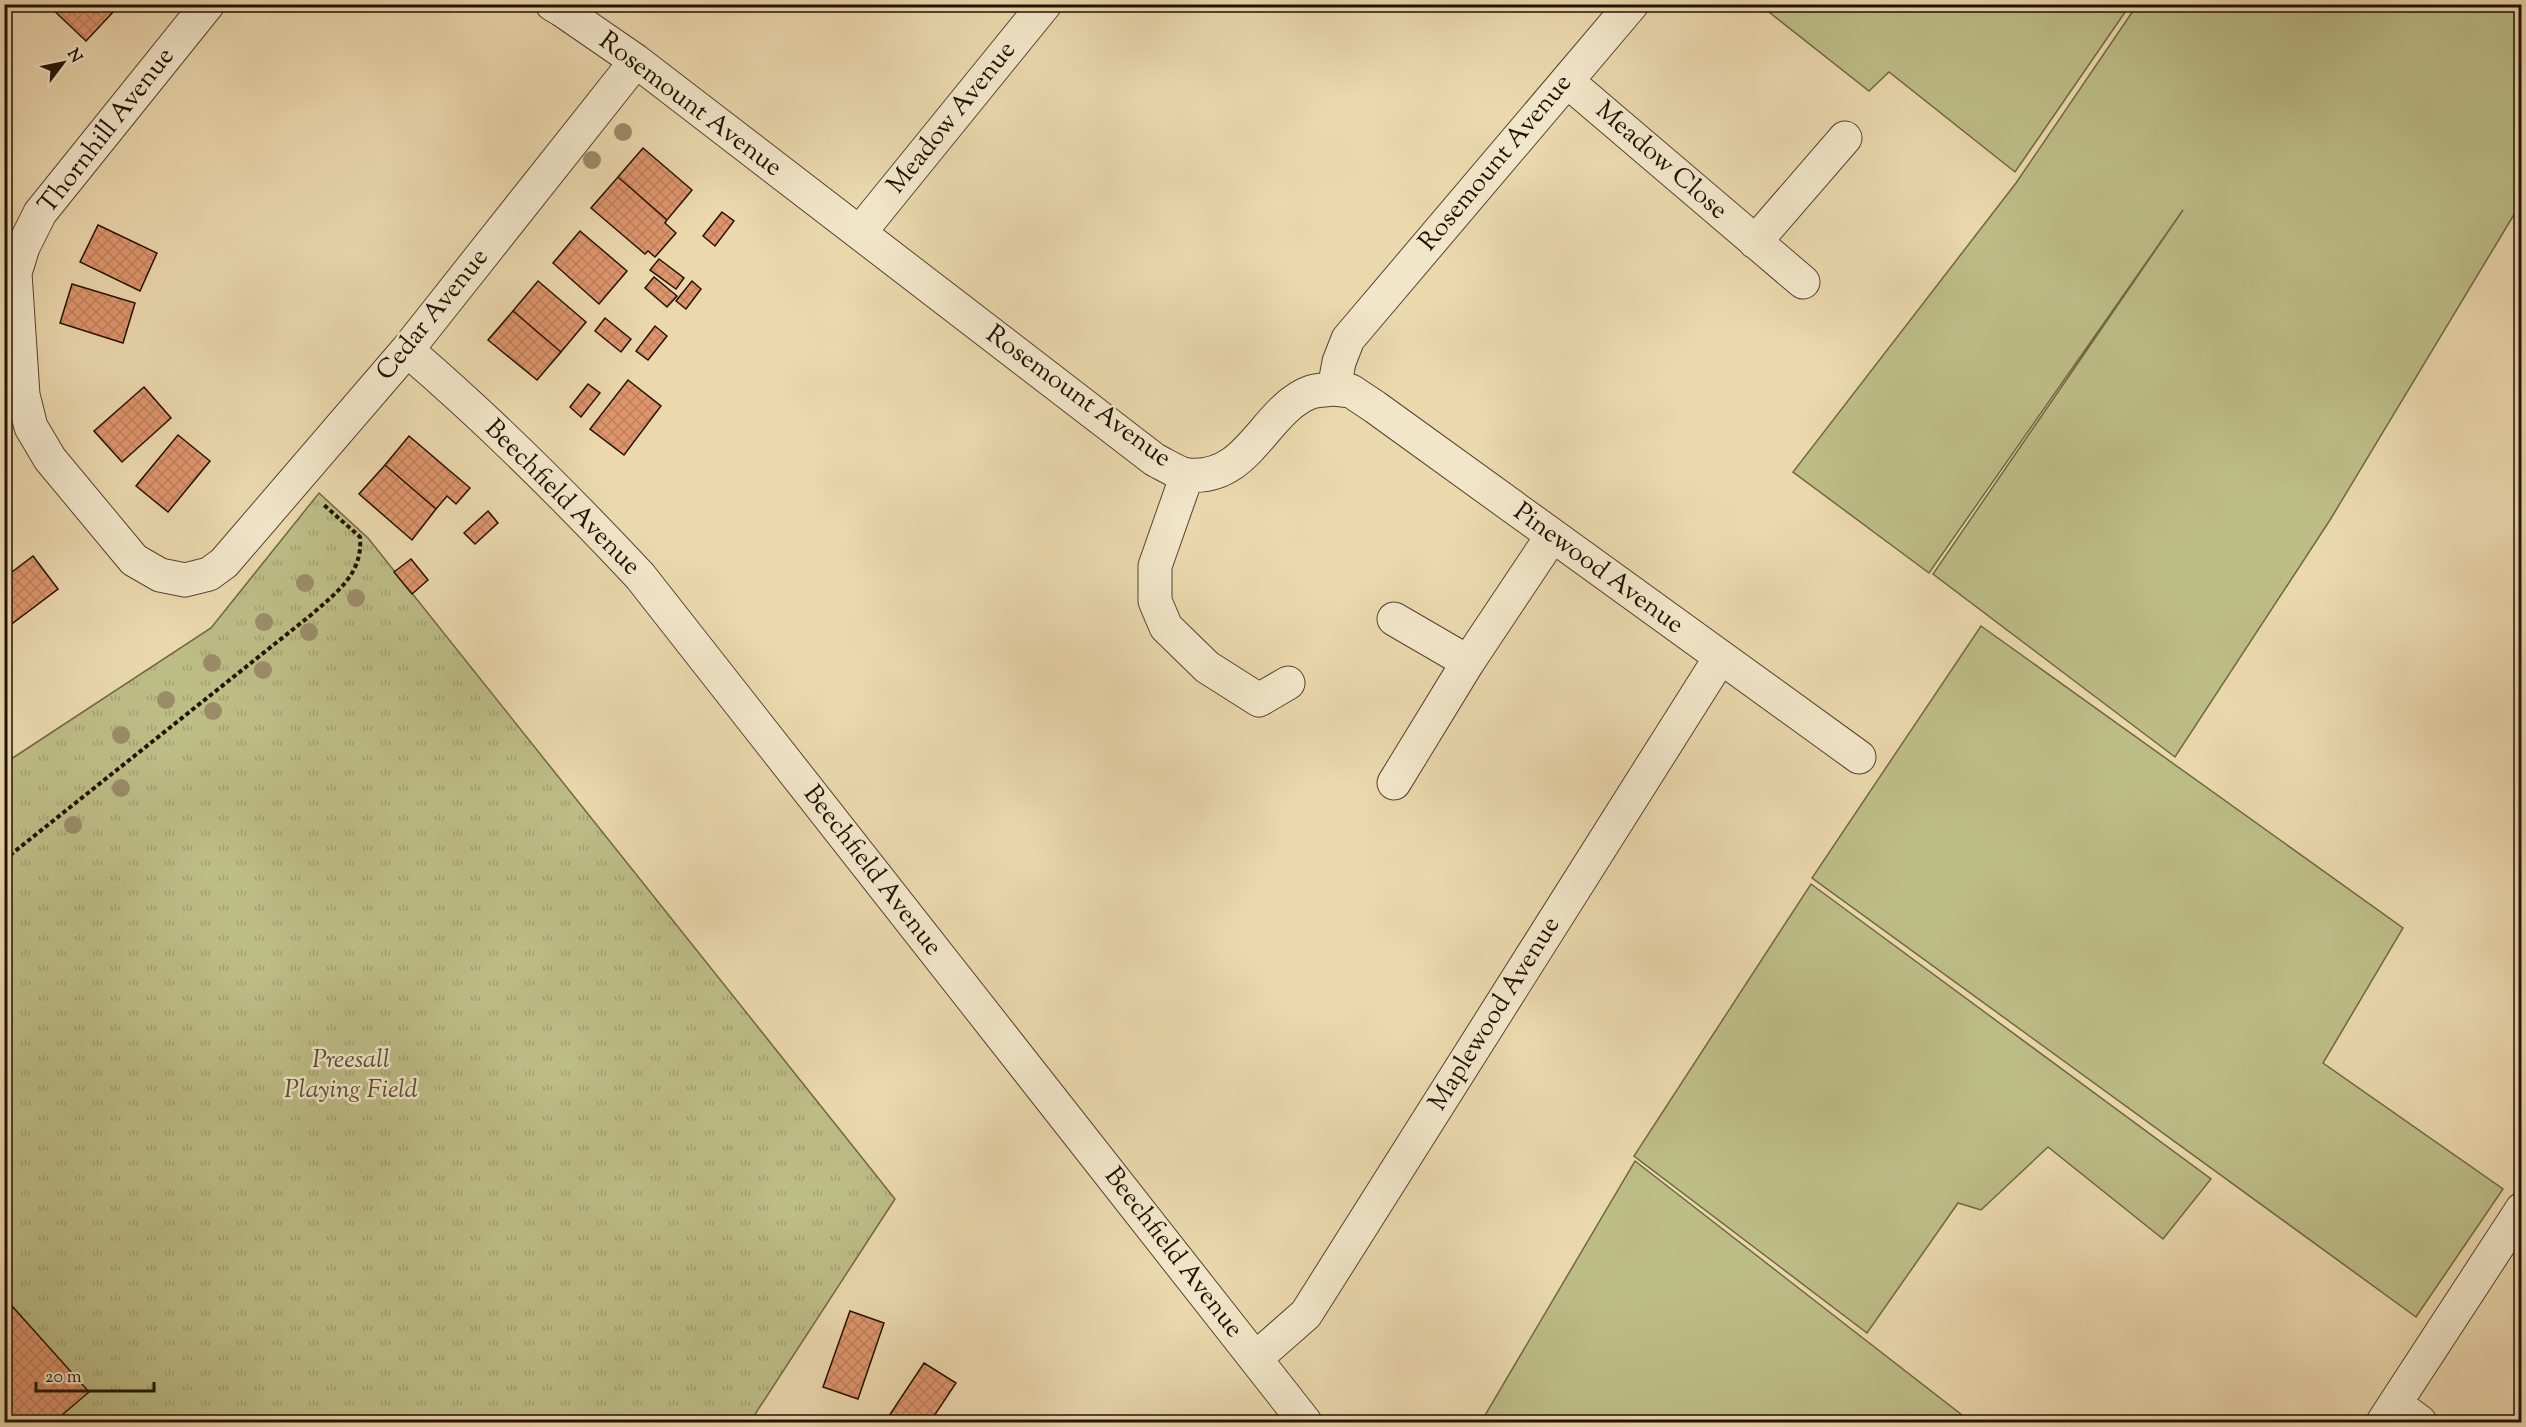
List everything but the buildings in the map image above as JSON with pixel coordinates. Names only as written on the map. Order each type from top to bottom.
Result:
[{"type":"street","name":"Thornhill Avenue","points":[[208,4],[40,213],[23,247],[15,273],[23,395],[31,427],[50,459],[135,560],[160,575],[185,580],[209,574],[224,563]]},
{"type":"street","name":"Rosemount Avenue","points":[[552,4],[636,61],[793,184],[860,232],[1155,460],[1187,475],[1220,472],[1245,455],[1291,404],[1311,392],[1334,389],[1339,362],[1348,339],[1631,5]]},
{"type":"street","name":"Meadow Avenue","points":[[860,232],[1045,4]]},
{"type":"street","name":"Cedar Avenue","points":[[224,563],[407,350],[636,61]]},
{"type":"street","name":"Meadow Close","points":[[1567,81],[1803,282]]},
{"type":"street","points":[[1755,242],[1845,138]]},
{"type":"street","name":"Beechfield Avenue","points":[[407,350],[451,388],[583,516],[639,576],[1305,1422]]},
{"type":"street","name":"Pinewood Avenue","points":[[1334,389],[1351,391],[1376,407],[1859,757]]},
{"type":"street","points":[[1187,475],[1155,566],[1155,601],[1166,627],[1207,667],[1259,700],[1288,683]]},
{"type":"street","points":[[1394,783],[1468,662],[1552,536]]},
{"type":"street","points":[[1394,619],[1468,662]]},
{"type":"street","name":"Maplewood Avenue","points":[[1256,1358],[1306,1314],[1720,658]]},
{"type":"street","points":[[2400,1416],[2522,1209]]},
{"type":"path","points":[[4,860],[311,615],[343,586],[355,569],[361,553],[360,537],[316,498]]},
{"type":"green space","points":[[1760,5],[2130,5],[2015,172],[1889,72],[1869,91]]},
{"type":"green space","points":[[2137,5],[2521,5],[2521,203],[2330,520],[2175,757],[1933,574],[2183,210],[1929,573],[1793,472],[2016,183]]},
{"type":"green space","name":"Preesall Playing Field","points":[[319,493],[368,538],[895,1199],[750,1422],[5,1422],[5,763],[211,628]]},
{"type":"green space","points":[[1981,626],[2403,928],[2323,1063],[2503,1189],[2416,1317],[1812,878]]},
{"type":"green space","points":[[1811,884],[2211,1179],[2163,1239],[2048,1147],[1981,1210],[1958,1203],[1867,1333],[1634,1156]]},
{"type":"green space","points":[[1635,1161],[1971,1422],[1481,1422]]}]
